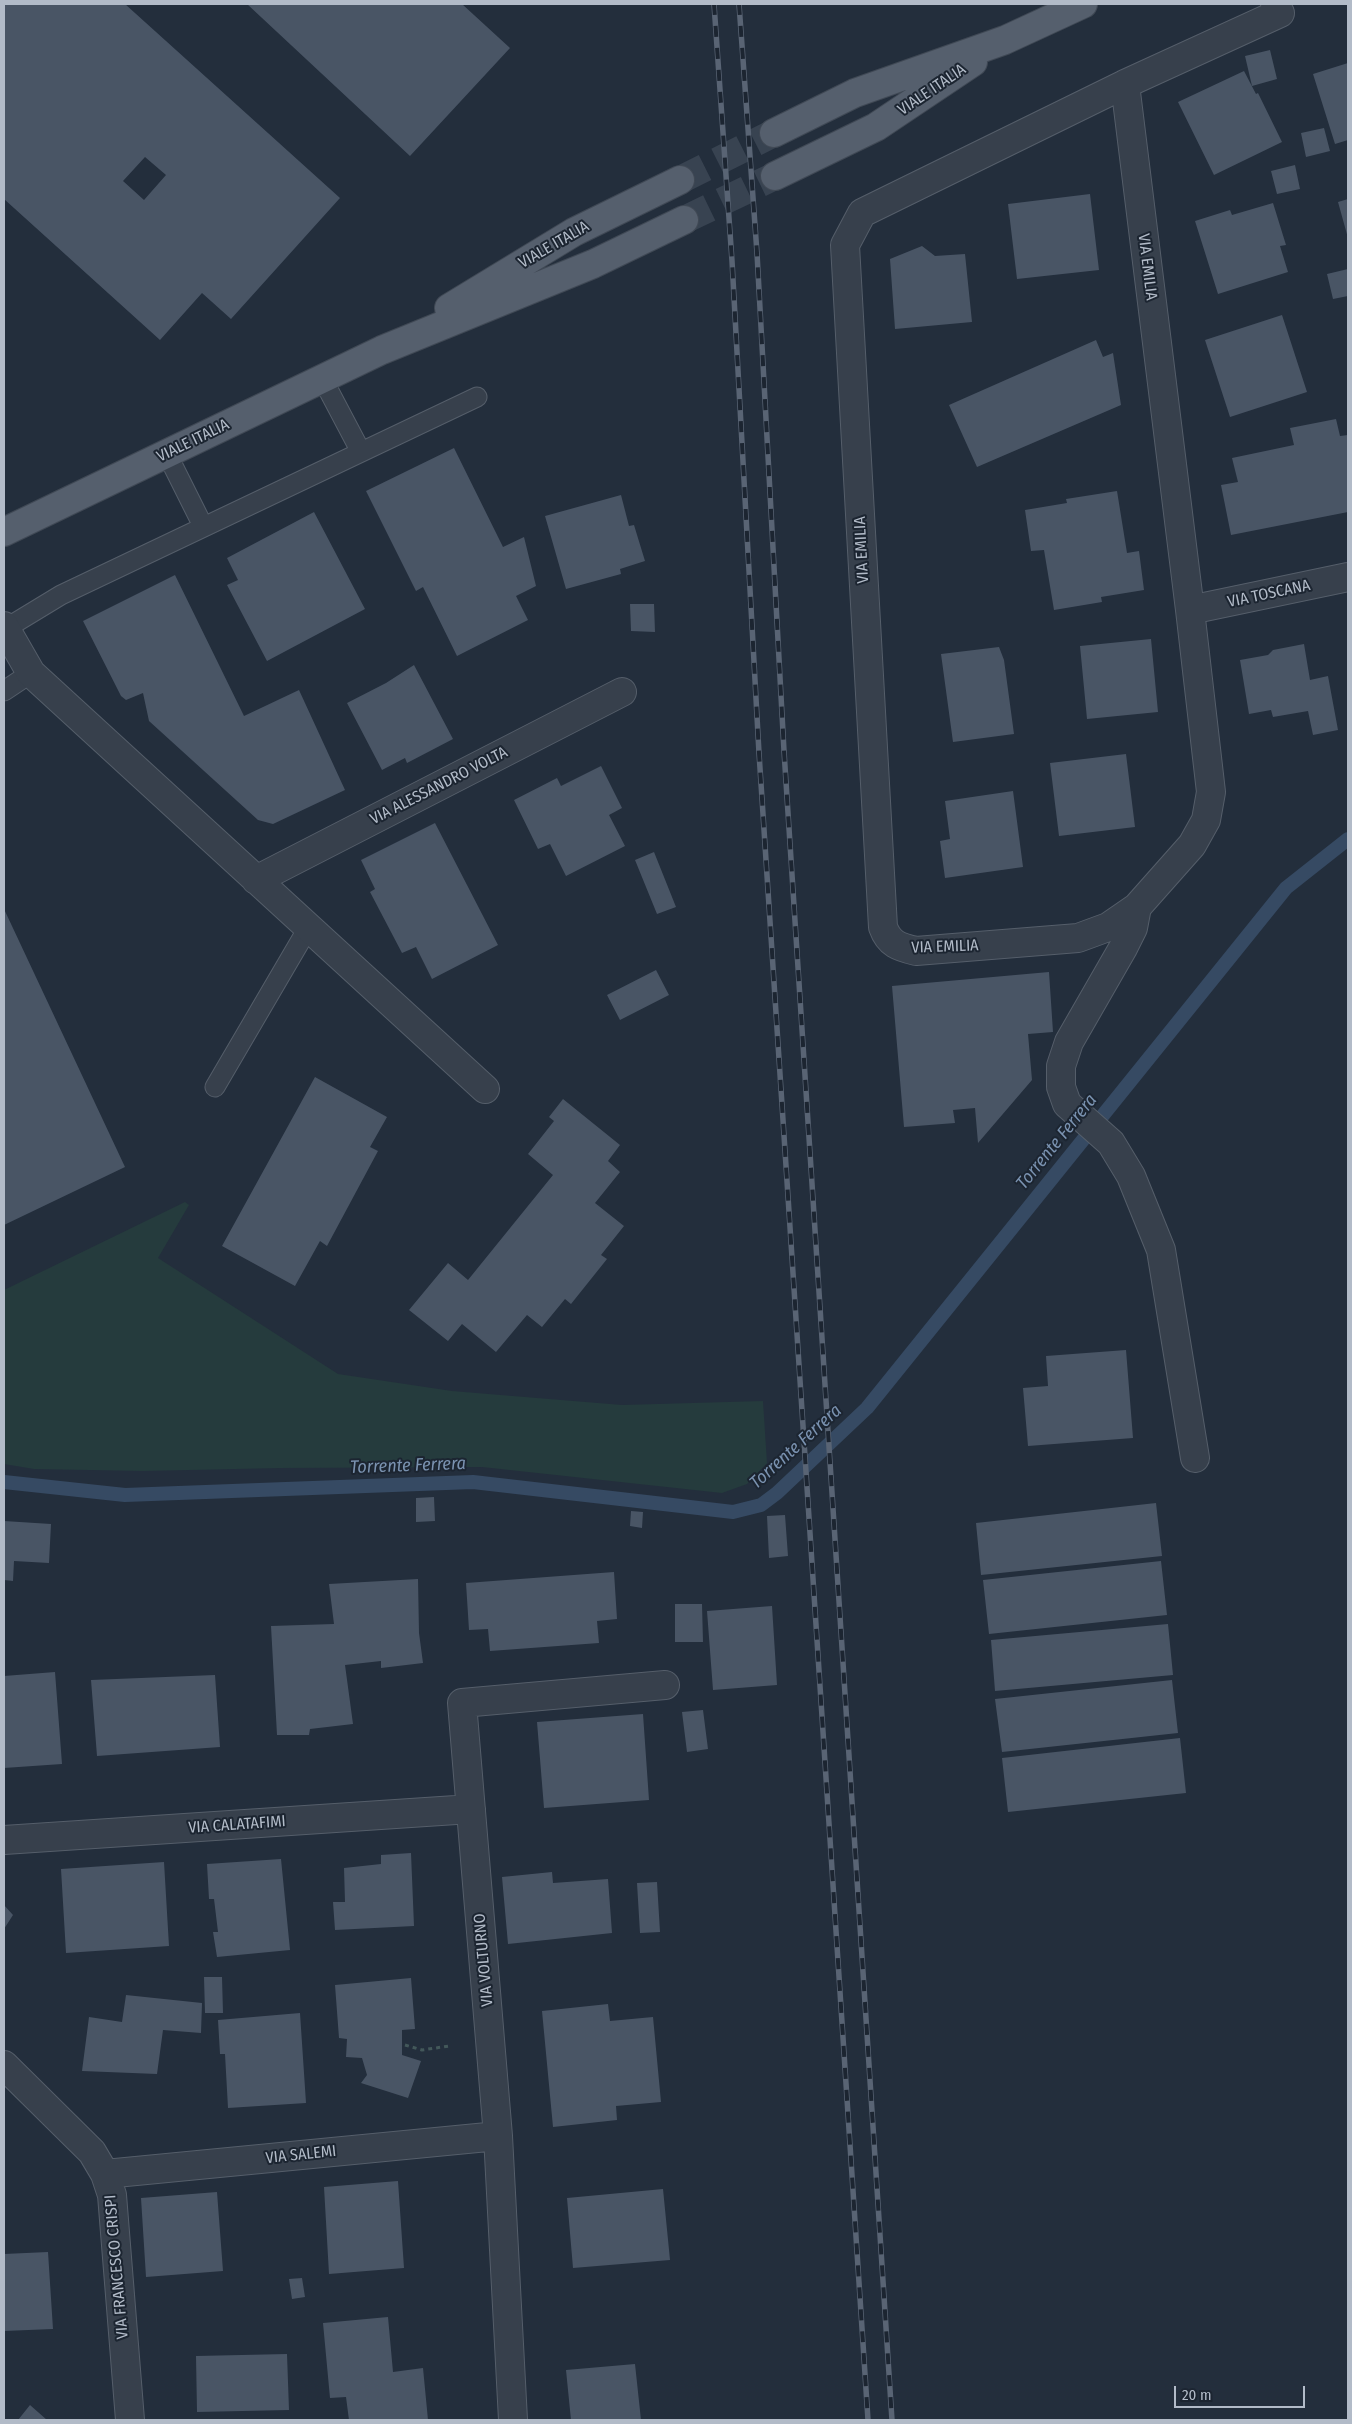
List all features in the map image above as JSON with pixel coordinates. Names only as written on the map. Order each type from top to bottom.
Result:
[{"type":"main road","name":"VIALE ITALIA","points":[[774,133],[855,93],[1005,40],[1083,4]]},
{"type":"main road","name":"VIALE ITALIA","points":[[775,176],[876,127],[1005,40]]},
{"type":"main road","name":"VIALE ITALIA","points":[[382,350],[574,232],[680,180]]},
{"type":"main road","name":"VIALE ITALIA","points":[[4,533],[382,350],[593,264],[684,220]]},
{"type":"street","name":"VIA EMILIA","points":[[1125,84],[1190,610],[1210,792],[1206,820],[1192,845],[1138,907],[1108,927],[1078,938],[916,951],[898,947],[887,938],[883,927],[845,245],[862,213],[1125,84],[1285,7]]},
{"type":"street","name":"VIA TOSCANA","points":[[1190,610],[1348,577]]},
{"type":"street","points":[[4,628],[31,673],[485,1088]]},
{"type":"street","points":[[4,661],[31,673]]},
{"type":"street","points":[[4,670],[31,673]]},
{"type":"street","name":"VIA ALESSANDRO VOLTA","points":[[256,880],[622,692]]},
{"type":"street","points":[[1138,907],[1132,928],[1123,948],[1069,1042],[1061,1066],[1061,1087],[1067,1104],[1111,1144],[1131,1176],[1161,1250],[1195,1458]]},
{"type":"street","name":"VIA VOLTURNO","points":[[513,2420],[498,2136],[462,1703],[665,1685]]},
{"type":"street","name":"VIA CALATAFIMI","points":[[4,1840],[471,1809]]},
{"type":"street","name":"VIA FRANCESCO CRISPI","points":[[4,2065],[92,2152],[105,2174],[112,2196],[130,2420]]},
{"type":"street","name":"VIA SALEMI","points":[[105,2174],[498,2136]]},
{"type":"lane","points":[[322,378],[361,452]]},
{"type":"lane","points":[[4,628],[61,596],[203,526],[477,398]]},
{"type":"lane","points":[[167,454],[203,526]]},
{"type":"lane","points":[[4,691],[31,673]]},
{"type":"lane","points":[[215,1087],[308,928]]},
{"type":"path","points":[[405,2045],[422,2050],[449,2046]]},
{"type":"green space","points":[[185,1202],[189,1205],[158,1258],[338,1374],[452,1391],[622,1405],[763,1401],[767,1463],[747,1484],[722,1493],[482,1467],[143,1471],[34,1469],[4,1464],[4,1290]]},
{"type":"building","points":[[4,4],[125,4],[340,198],[231,319],[202,293],[160,340],[4,199]],"holes":[[[145,157],[166,175],[144,200],[123,181]]]},
{"type":"building","points":[[247,4],[462,4],[510,48],[410,156]]},
{"type":"building","points":[[1270,50],[1277,79],[1252,86],[1245,56]]},
{"type":"building","points":[[1348,63],[1348,140],[1335,144],[1313,74]]},
{"type":"building","points":[[1244,71],[1256,94],[1258,93],[1282,142],[1214,175],[1178,102]]},
{"type":"building","points":[[1324,128],[1330,151],[1306,157],[1301,133]]},
{"type":"building","points":[[1295,165],[1300,189],[1277,194],[1271,171]]},
{"type":"building","points":[[1090,194],[1099,270],[1017,279],[1008,204]]},
{"type":"building","points":[[1348,199],[1348,238],[1338,202]]},
{"type":"building","points":[[1273,203],[1286,245],[1280,246],[1288,272],[1218,294],[1195,221],[1230,210],[1232,215]]},
{"type":"building","points":[[922,246],[935,256],[965,254],[972,322],[895,329],[890,259]]},
{"type":"building","points":[[1348,269],[1348,296],[1333,299],[1327,274]]},
{"type":"building","points":[[1282,315],[1307,392],[1230,417],[1205,340]]},
{"type":"building","points":[[1096,340],[1103,357],[1113,353],[1121,405],[977,467],[949,405]]},
{"type":"building","points":[[1336,419],[1340,436],[1348,435],[1348,512],[1231,535],[1221,485],[1238,482],[1232,458],[1294,445],[1290,428]]},
{"type":"building","points":[[454,448],[503,547],[524,537],[536,586],[516,596],[528,620],[457,656],[423,587],[416,591],[366,491]]},
{"type":"building","points":[[1117,491],[1127,553],[1139,551],[1144,590],[1101,597],[1102,602],[1054,610],[1044,550],[1031,551],[1025,510],[1067,503],[1066,499]]},
{"type":"building","points":[[621,495],[629,526],[634,525],[645,561],[620,569],[621,574],[566,589],[545,516]]},
{"type":"building","points":[[314,512],[365,609],[267,661],[227,585],[238,580],[227,558]]},
{"type":"building","points":[[175,575],[244,716],[299,690],[345,790],[273,824],[258,820],[149,721],[143,693],[126,700],[121,696],[83,621]]},
{"type":"building","points":[[630,604],[654,604],[655,632],[631,631]]},
{"type":"building","points":[[1151,639],[1158,712],[1087,719],[1080,646]]},
{"type":"building","points":[[1304,644],[1310,680],[1328,676],[1338,730],[1313,735],[1308,711],[1273,717],[1271,710],[1249,714],[1240,660],[1268,655],[1273,650]]},
{"type":"building","points":[[999,647],[1004,660],[1014,734],[953,742],[941,654]]},
{"type":"building","points":[[414,665],[453,739],[407,763],[405,758],[382,770],[347,703],[386,683]]},
{"type":"building","points":[[1126,754],[1135,827],[1059,836],[1050,763]]},
{"type":"building","points":[[601,766],[622,808],[609,815],[625,846],[566,876],[550,844],[538,849],[514,800],[557,778],[561,786]]},
{"type":"building","points":[[1013,791],[1023,867],[945,878],[940,841],[950,839],[945,801]]},
{"type":"building","points":[[435,823],[498,945],[432,979],[416,947],[402,953],[370,892],[375,889],[361,860]]},
{"type":"building","points":[[654,852],[676,907],[657,914],[635,860]]},
{"type":"building","points":[[4,909],[125,1167],[4,1225]]},
{"type":"building","points":[[656,970],[669,995],[620,1020],[607,995]]},
{"type":"building","points":[[1049,972],[1053,1032],[1028,1034],[1032,1080],[978,1143],[975,1108],[953,1110],[955,1123],[904,1127],[892,986]]},
{"type":"building","points":[[315,1077],[387,1117],[370,1147],[378,1151],[327,1246],[320,1241],[295,1286],[222,1246]]},
{"type":"building","points":[[563,1099],[620,1145],[608,1161],[620,1172],[595,1203],[624,1226],[601,1255],[607,1259],[571,1304],[565,1299],[542,1327],[527,1315],[496,1352],[462,1324],[448,1341],[409,1310],[448,1263],[468,1280],[553,1175],[528,1154],[554,1121],[549,1117]]},
{"type":"building","points":[[1126,1350],[1133,1438],[1028,1446],[1023,1388],[1048,1386],[1046,1356]]},
{"type":"building","points":[[434,1497],[435,1521],[416,1522],[416,1498]]},
{"type":"building","points":[[1156,1503],[1162,1556],[981,1575],[976,1523]]},
{"type":"building","points":[[631,1511],[643,1512],[642,1528],[630,1526]]},
{"type":"building","points":[[785,1515],[788,1556],[769,1558],[767,1516]]},
{"type":"building","points":[[4,1521],[51,1524],[49,1563],[14,1561],[13,1581],[4,1580]]},
{"type":"building","points":[[1161,1561],[1167,1615],[989,1634],[983,1580]]},
{"type":"building","points":[[614,1572],[617,1619],[597,1621],[599,1643],[490,1651],[488,1629],[469,1630],[466,1583]]},
{"type":"building","points":[[418,1579],[419,1633],[423,1663],[381,1668],[381,1661],[345,1665],[353,1724],[310,1729],[309,1735],[277,1735],[271,1626],[334,1624],[329,1584]]},
{"type":"building","points":[[675,1604],[702,1604],[703,1642],[675,1642]]},
{"type":"building","points":[[772,1606],[777,1685],[713,1690],[707,1611]]},
{"type":"building","points":[[1168,1624],[1173,1675],[995,1691],[991,1640]]},
{"type":"building","points":[[55,1672],[62,1764],[4,1768],[4,1676]]},
{"type":"building","points":[[215,1675],[220,1747],[97,1756],[91,1680]]},
{"type":"building","points":[[1172,1680],[1178,1733],[1002,1752],[995,1699]]},
{"type":"building","points":[[703,1710],[708,1749],[687,1752],[682,1712]]},
{"type":"building","points":[[643,1714],[649,1800],[544,1808],[537,1722]]},
{"type":"building","points":[[1180,1738],[1186,1793],[1008,1812],[1002,1758]]},
{"type":"building","points":[[411,1853],[414,1926],[335,1930],[333,1902],[345,1902],[344,1868],[381,1864],[381,1855]]},
{"type":"building","points":[[281,1859],[290,1950],[217,1957],[213,1932],[218,1932],[214,1899],[209,1899],[207,1864]]},
{"type":"building","points":[[164,1862],[169,1946],[66,1953],[61,1869]]},
{"type":"building","points":[[552,1872],[553,1883],[608,1879],[612,1933],[508,1944],[502,1877]]},
{"type":"building","points":[[657,1882],[660,1932],[640,1933],[637,1883]]},
{"type":"building","points":[[4,1905],[13,1915],[4,1929]]},
{"type":"building","points":[[204,1977],[222,1977],[223,2013],[205,2013]]},
{"type":"building","points":[[411,1978],[415,2029],[402,2030],[402,2055],[421,2061],[408,2098],[361,2083],[367,2075],[362,2058],[346,2057],[347,2039],[339,2038],[335,1985]]},
{"type":"building","points":[[126,1995],[202,2003],[201,2033],[163,2030],[157,2074],[82,2071],[89,2017],[122,2022]]},
{"type":"building","points":[[608,2004],[610,2021],[653,2017],[661,2102],[616,2106],[617,2120],[553,2127],[542,2011]]},
{"type":"building","points":[[300,2013],[306,2103],[228,2108],[225,2054],[220,2054],[218,2020]]},
{"type":"building","points":[[398,2181],[404,2268],[329,2274],[324,2187]]},
{"type":"building","points":[[663,2189],[670,2260],[573,2268],[567,2198]]},
{"type":"building","points":[[217,2192],[223,2271],[146,2277],[141,2198]]},
{"type":"building","points":[[48,2252],[53,2329],[4,2331],[4,2254]]},
{"type":"building","points":[[302,2278],[305,2297],[292,2299],[289,2279]]},
{"type":"building","points":[[388,2317],[393,2372],[423,2368],[428,2420],[349,2420],[346,2397],[330,2398],[323,2323]]},
{"type":"building","points":[[287,2354],[289,2410],[197,2412],[196,2356]]},
{"type":"building","points":[[635,2364],[641,2420],[571,2420],[566,2370]]},
{"type":"building","points":[[30,2405],[47,2420],[18,2420]]},
{"type":"waterway","name":"Torrente Ferrera","points":[[4,1482],[125,1495],[473,1482],[733,1512],[761,1505],[777,1493],[867,1408],[1286,888],[1348,839]]},
{"type":"tunnel","points":[[680,180],[774,133]]},
{"type":"tunnel","points":[[684,220],[775,176]]},
{"type":"railway","points":[[714,4],[732,261],[759,753],[868,2420]]},
{"type":"railway","points":[[739,4],[757,253],[784,751],[892,2420]]}]
